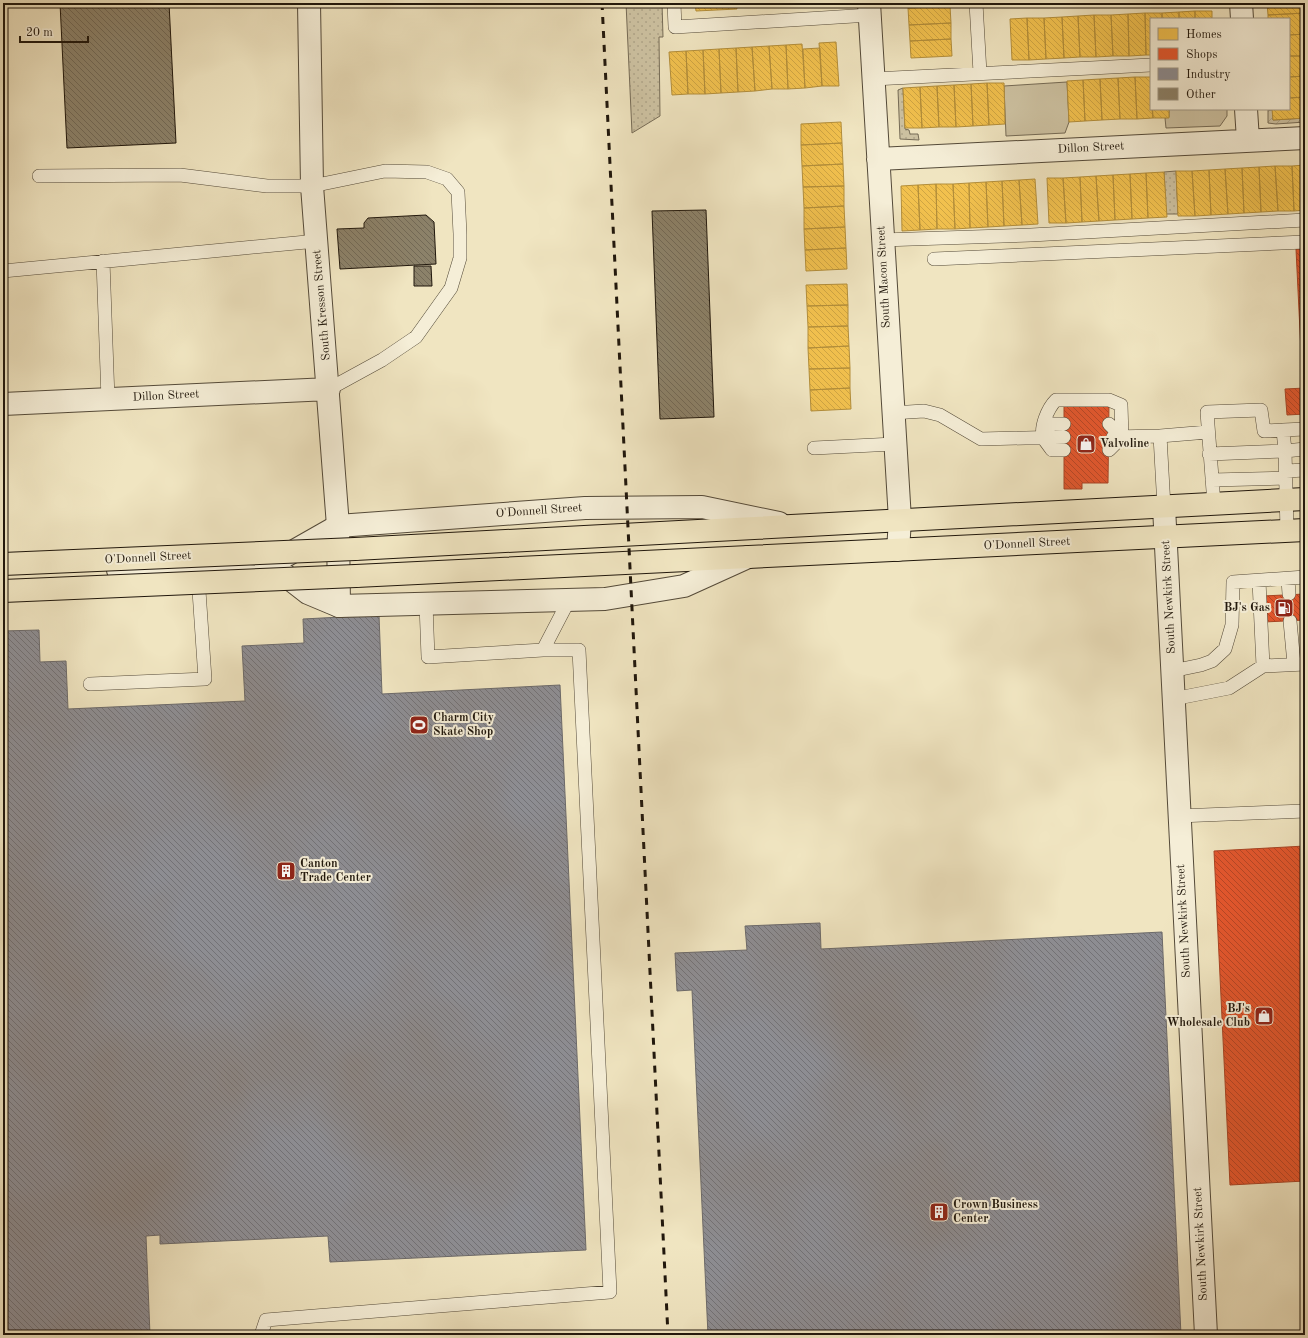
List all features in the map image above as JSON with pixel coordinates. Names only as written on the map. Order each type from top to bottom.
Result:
[{"type":"main road","name":"O'Donnell Street","points":[[3,564],[355,549],[1296,500]]},
{"type":"main road","name":"O'Donnell Street","points":[[3,591],[356,576],[1296,531]]},
{"type":"street","name":"South Kresson Street","points":[[309,3],[312,186],[329,389],[330,428],[338,526],[339,606]]},
{"type":"street","points":[[1241,3],[1242,18]]},
{"type":"street","name":"South Macon Street","points":[[870,9],[892,413],[900,520],[898,550]]},
{"type":"street","points":[[1246,110],[1248,140]]},
{"type":"street","name":"Dillon Street","points":[[878,159],[1305,138]]},
{"type":"street","name":"Dillon Street","points":[[3,404],[329,389]]},
{"type":"street","name":"O'Donnell Street","points":[[254,566],[282,558],[338,526],[585,508],[702,507],[791,526]]},
{"type":"street","name":"South Newkirk Street","points":[[1164,507],[1178,816],[1206,1335]]},
{"type":"street","name":"O'Donnell Street","points":[[3,573],[254,566],[280,572],[308,593],[339,606],[605,599],[684,586],[748,557]]},
{"type":"lane","points":[[674,3],[675,27],[870,9]]},
{"type":"lane","points":[[976,3],[980,73]]},
{"type":"lane","points":[[873,79],[1150,65]]},
{"type":"lane","points":[[39,176],[180,175],[267,186],[312,186],[385,171],[427,172],[447,179],[458,192],[460,258],[451,288],[416,337],[382,360],[329,389]]},
{"type":"lane","points":[[882,240],[1031,236],[1305,220]]},
{"type":"lane","points":[[3,271],[317,241]]},
{"type":"lane","points":[[934,259],[1305,242]]},
{"type":"lane","points":[[103,261],[108,399]]},
{"type":"lane","points":[[1064,443],[1052,450],[1043,437],[1046,412],[1056,400],[1109,400],[1121,405],[1113,442]]},
{"type":"lane","points":[[1214,504],[1207,412],[1261,410],[1264,431],[1305,429]]},
{"type":"lane","points":[[892,413],[924,411],[936,414],[981,439],[1043,437]]},
{"type":"lane","points":[[1043,437],[1051,424],[1064,424]]},
{"type":"lane","points":[[1109,424],[1113,442]]},
{"type":"lane","points":[[1283,430],[1286,474],[1296,500],[1296,531]]},
{"type":"lane","points":[[1113,442],[1208,432]]},
{"type":"lane","points":[[1160,436],[1164,507]]},
{"type":"lane","points":[[814,448],[894,444]]},
{"type":"lane","points":[[1210,454],[1305,449]]},
{"type":"lane","points":[[1212,480],[1286,474],[1305,470]]},
{"type":"lane","points":[[90,684],[205,679],[198,567]]},
{"type":"lane","points":[[1172,671],[1201,665],[1212,661],[1225,649],[1232,625],[1233,582],[1305,577]]},
{"type":"lane","points":[[1288,579],[1289,594]]},
{"type":"lane","points":[[1259,581],[1263,666]]},
{"type":"lane","points":[[544,650],[569,600]]},
{"type":"lane","points":[[261,1335],[266,1320],[610,1292],[579,650],[544,650],[428,657],[426,604]]},
{"type":"lane","points":[[1173,699],[1229,688],[1263,666],[1299,664],[1290,621]]},
{"type":"lane","points":[[1178,816],[1305,811]]},
{"type":"shaded area","points":[[626,3],[662,3],[663,37],[659,37],[660,116],[632,133]]},
{"type":"shaded area","points":[[1067,82],[1069,122],[1065,133],[1006,136],[1004,86]]},
{"type":"shaded area","points":[[903,88],[905,129],[909,130],[910,134],[918,134],[919,140],[900,139],[898,90]]},
{"type":"shaded area","points":[[1169,110],[1227,110],[1227,116],[1220,126],[1166,128],[1165,118],[1169,117]]},
{"type":"shaded area","points":[[1268,110],[1273,110],[1273,120],[1305,118],[1305,122],[1276,124],[1268,123]]},
{"type":"shaded area","points":[[1176,171],[1178,214],[1166,214],[1164,172]]},
{"type":"building: Homes","points":[[695,3],[736,3],[737,9],[696,11]]},
{"type":"building: Homes","points":[[908,3],[950,3],[950,6],[908,8]]},
{"type":"building: Homes","points":[[1267,3],[1305,3],[1305,13],[1268,15]]},
{"type":"building: Homes","points":[[950,6],[951,23],[909,25],[908,8]]},
{"type":"building: Homes","points":[[1195,11],[1212,11],[1212,18],[1195,18]]},
{"type":"building: Homes","points":[[1195,11],[1195,18],[1179,18],[1179,12]]},
{"type":"building: Homes","points":[[1179,12],[1179,18],[1162,18],[1162,13]]},
{"type":"building: Homes","points":[[1145,13],[1162,13],[1162,18],[1150,18],[1150,55],[1146,55]]},
{"type":"building: Homes","points":[[1145,13],[1146,55],[1129,56],[1128,14]]},
{"type":"building: Homes","points":[[1305,13],[1305,34],[1290,35],[1290,18],[1268,18],[1268,15]]},
{"type":"building: Homes","points":[[1128,14],[1129,56],[1113,56],[1111,15]]},
{"type":"building: Homes","points":[[1094,15],[1111,15],[1113,56],[1096,57]]},
{"type":"building: Homes","points":[[1094,15],[1096,57],[1080,57],[1078,16]]},
{"type":"building: Homes","points":[[1078,16],[1080,57],[1064,58],[1062,17]]},
{"type":"building: Homes","points":[[1062,17],[1064,58],[1046,59],[1044,18]]},
{"type":"building: Homes","points":[[1027,18],[1044,18],[1046,59],[1029,60]]},
{"type":"building: Homes","points":[[1027,18],[1029,60],[1012,60],[1010,19]]},
{"type":"building: Homes","points":[[951,23],[951,39],[910,41],[909,25]]},
{"type":"building: Homes","points":[[1305,34],[1305,56],[1290,56],[1290,35]]},
{"type":"building: Homes","points":[[951,39],[952,56],[911,58],[910,41]]},
{"type":"building: Homes","points":[[836,42],[839,86],[822,86],[819,43]]},
{"type":"building: Homes","points":[[802,44],[805,88],[788,89],[786,45]]},
{"type":"building: Homes","points":[[786,45],[788,89],[772,89],[769,46]]},
{"type":"building: Homes","points":[[769,46],[772,89],[755,91],[752,47]]},
{"type":"building: Homes","points":[[752,47],[755,91],[738,92],[736,48]]},
{"type":"building: Homes","points":[[736,48],[738,92],[721,93],[719,49]]},
{"type":"building: Homes","points":[[820,48],[822,86],[805,88],[803,49]]},
{"type":"building: Homes","points":[[719,49],[721,93],[705,94],[703,50]]},
{"type":"building: Homes","points":[[703,50],[705,94],[688,94],[686,51]]},
{"type":"building: Homes","points":[[686,51],[688,94],[672,95],[669,52]]},
{"type":"building: Homes","points":[[1290,56],[1305,56],[1305,76],[1290,77]]},
{"type":"building: Homes","points":[[1305,76],[1305,97],[1290,98],[1290,77]]},
{"type":"building: Homes","points":[[1135,77],[1150,77],[1150,110],[1153,110],[1153,118],[1137,119]]},
{"type":"building: Homes","points":[[1135,77],[1137,119],[1120,119],[1118,78]]},
{"type":"building: Homes","points":[[1118,78],[1120,119],[1102,120],[1100,79]]},
{"type":"building: Homes","points":[[1100,79],[1102,120],[1085,121],[1083,80]]},
{"type":"building: Homes","points":[[1083,80],[1085,121],[1069,122],[1067,81]]},
{"type":"building: Homes","points":[[987,83],[1004,83],[1005,124],[989,125]]},
{"type":"building: Homes","points":[[987,83],[989,125],[973,126],[971,84]]},
{"type":"building: Homes","points":[[971,84],[973,126],[956,127],[954,85]]},
{"type":"building: Homes","points":[[954,85],[956,127],[939,127],[937,86]]},
{"type":"building: Homes","points":[[937,86],[939,127],[922,128],[920,87]]},
{"type":"building: Homes","points":[[920,87],[922,128],[905,128],[903,88]]},
{"type":"building: Homes","points":[[1305,97],[1305,118],[1273,120],[1272,110],[1290,110],[1290,98]]},
{"type":"building: Homes","points":[[1152,110],[1169,110],[1169,118],[1153,118]]},
{"type":"building: Homes","points":[[841,122],[842,143],[801,145],[801,124]]},
{"type":"building: Homes","points":[[842,143],[843,164],[802,166],[801,145]]},
{"type":"building: Homes","points":[[843,164],[844,186],[803,187],[802,166]]},
{"type":"building: Homes","points":[[1305,165],[1305,210],[1294,211],[1292,166]]},
{"type":"building: Homes","points":[[1275,166],[1278,211],[1261,212],[1259,167]]},
{"type":"building: Homes","points":[[1275,166],[1292,166],[1294,211],[1278,211]]},
{"type":"building: Homes","points":[[1259,167],[1261,212],[1244,213],[1242,168]]},
{"type":"building: Homes","points":[[1242,168],[1244,213],[1228,214],[1225,169]]},
{"type":"building: Homes","points":[[1225,169],[1228,214],[1211,215],[1209,170]]},
{"type":"building: Homes","points":[[1209,170],[1211,215],[1195,216],[1192,171]]},
{"type":"building: Homes","points":[[1176,171],[1192,171],[1195,216],[1178,216]]},
{"type":"building: Homes","points":[[1164,172],[1167,217],[1148,218],[1146,173]]},
{"type":"building: Homes","points":[[1146,173],[1148,218],[1132,219],[1130,174]]},
{"type":"building: Homes","points":[[1130,174],[1132,219],[1115,220],[1113,175]]},
{"type":"building: Homes","points":[[1113,175],[1115,220],[1099,221],[1096,176]]},
{"type":"building: Homes","points":[[1096,176],[1099,221],[1082,222],[1080,177]]},
{"type":"building: Homes","points":[[1080,177],[1082,222],[1066,223],[1063,178]]},
{"type":"building: Homes","points":[[1047,178],[1063,178],[1066,223],[1049,223]]},
{"type":"building: Homes","points":[[1035,179],[1038,224],[1022,225],[1019,180]]},
{"type":"building: Homes","points":[[1019,180],[1022,225],[1004,226],[1002,181]]},
{"type":"building: Homes","points":[[1002,181],[1004,226],[988,227],[986,182]]},
{"type":"building: Homes","points":[[986,182],[988,227],[970,228],[969,183]]},
{"type":"building: Homes","points":[[969,183],[970,228],[955,229],[953,184]]},
{"type":"building: Homes","points":[[936,184],[937,229],[920,230],[918,185]]},
{"type":"building: Homes","points":[[936,184],[953,184],[955,229],[937,229]]},
{"type":"building: Homes","points":[[918,185],[920,230],[902,231],[901,186]]},
{"type":"building: Homes","points":[[844,186],[844,206],[804,208],[803,187]]},
{"type":"building: Homes","points":[[844,206],[845,227],[804,229],[804,208]]},
{"type":"building: Homes","points":[[845,227],[846,248],[805,250],[804,229]]},
{"type":"building: Homes","points":[[846,248],[847,269],[806,271],[805,250]]},
{"type":"building: Homes","points":[[847,284],[848,305],[807,306],[806,285]]},
{"type":"building: Homes","points":[[848,305],[848,326],[808,327],[807,306]]},
{"type":"building: Homes","points":[[848,326],[849,346],[808,348],[808,327]]},
{"type":"building: Homes","points":[[849,346],[850,368],[809,369],[808,348]]},
{"type":"building: Homes","points":[[850,368],[850,388],[810,390],[809,369]]},
{"type":"building: Homes","points":[[850,388],[851,409],[811,411],[810,390]]},
{"type":"building: Shops","points":[[1296,249],[1305,249],[1305,372],[1302,372]]},
{"type":"building: Shops","points":[[1305,388],[1305,414],[1287,415],[1285,389]]},
{"type":"building: Shops","name":"Valvoline","points":[[1064,403],[1109,403],[1108,483],[1082,483],[1082,489],[1064,489]]},
{"type":"building: Shops","name":"BJ's Gas","points":[[1305,594],[1305,620],[1264,622],[1263,596]]},
{"type":"building: Shops","name":"BJ's Wholesale Club","points":[[1305,846],[1305,1181],[1230,1185],[1214,851]]},
{"type":"building: Industry","name":"Canton Trade Center","points":[[379,615],[382,694],[560,685],[586,1250],[330,1262],[328,1236],[160,1244],[160,1235],[146,1236],[150,1335],[3,1335],[3,631],[39,630],[40,662],[66,661],[68,709],[245,701],[242,646],[304,643],[303,619]]},
{"type":"building: Industry","name":"Crown Business Center","points":[[820,923],[821,949],[1162,932],[1181,1335],[708,1335],[692,990],[677,991],[675,953],[747,950],[745,926]]},
{"type":"building: Other","points":[[60,3],[169,3],[176,143],[67,148]]},
{"type":"building: Other","points":[[706,210],[714,417],[660,419],[652,211]]},
{"type":"building: Other","points":[[426,215],[434,222],[436,264],[340,269],[337,229],[364,228],[364,223],[368,218]]},
{"type":"building: Other","points":[[414,266],[431,266],[432,286],[414,286]]},
{"type":"railway","points":[[602,3],[668,1335]]},
{"type":"place","name":"Valvoline","points":[[1086,444]]},
{"type":"place","name":"BJ's Gas","points":[[1284,608]]},
{"type":"place","name":"Charm City Skate Shop","points":[[419,725]]},
{"type":"place","name":"Canton Trade Center","points":[[286,871]]},
{"type":"place","name":"BJ's Wholesale Club","points":[[1264,1016]]},
{"type":"place","name":"Crown Business Center","points":[[939,1212]]}]
